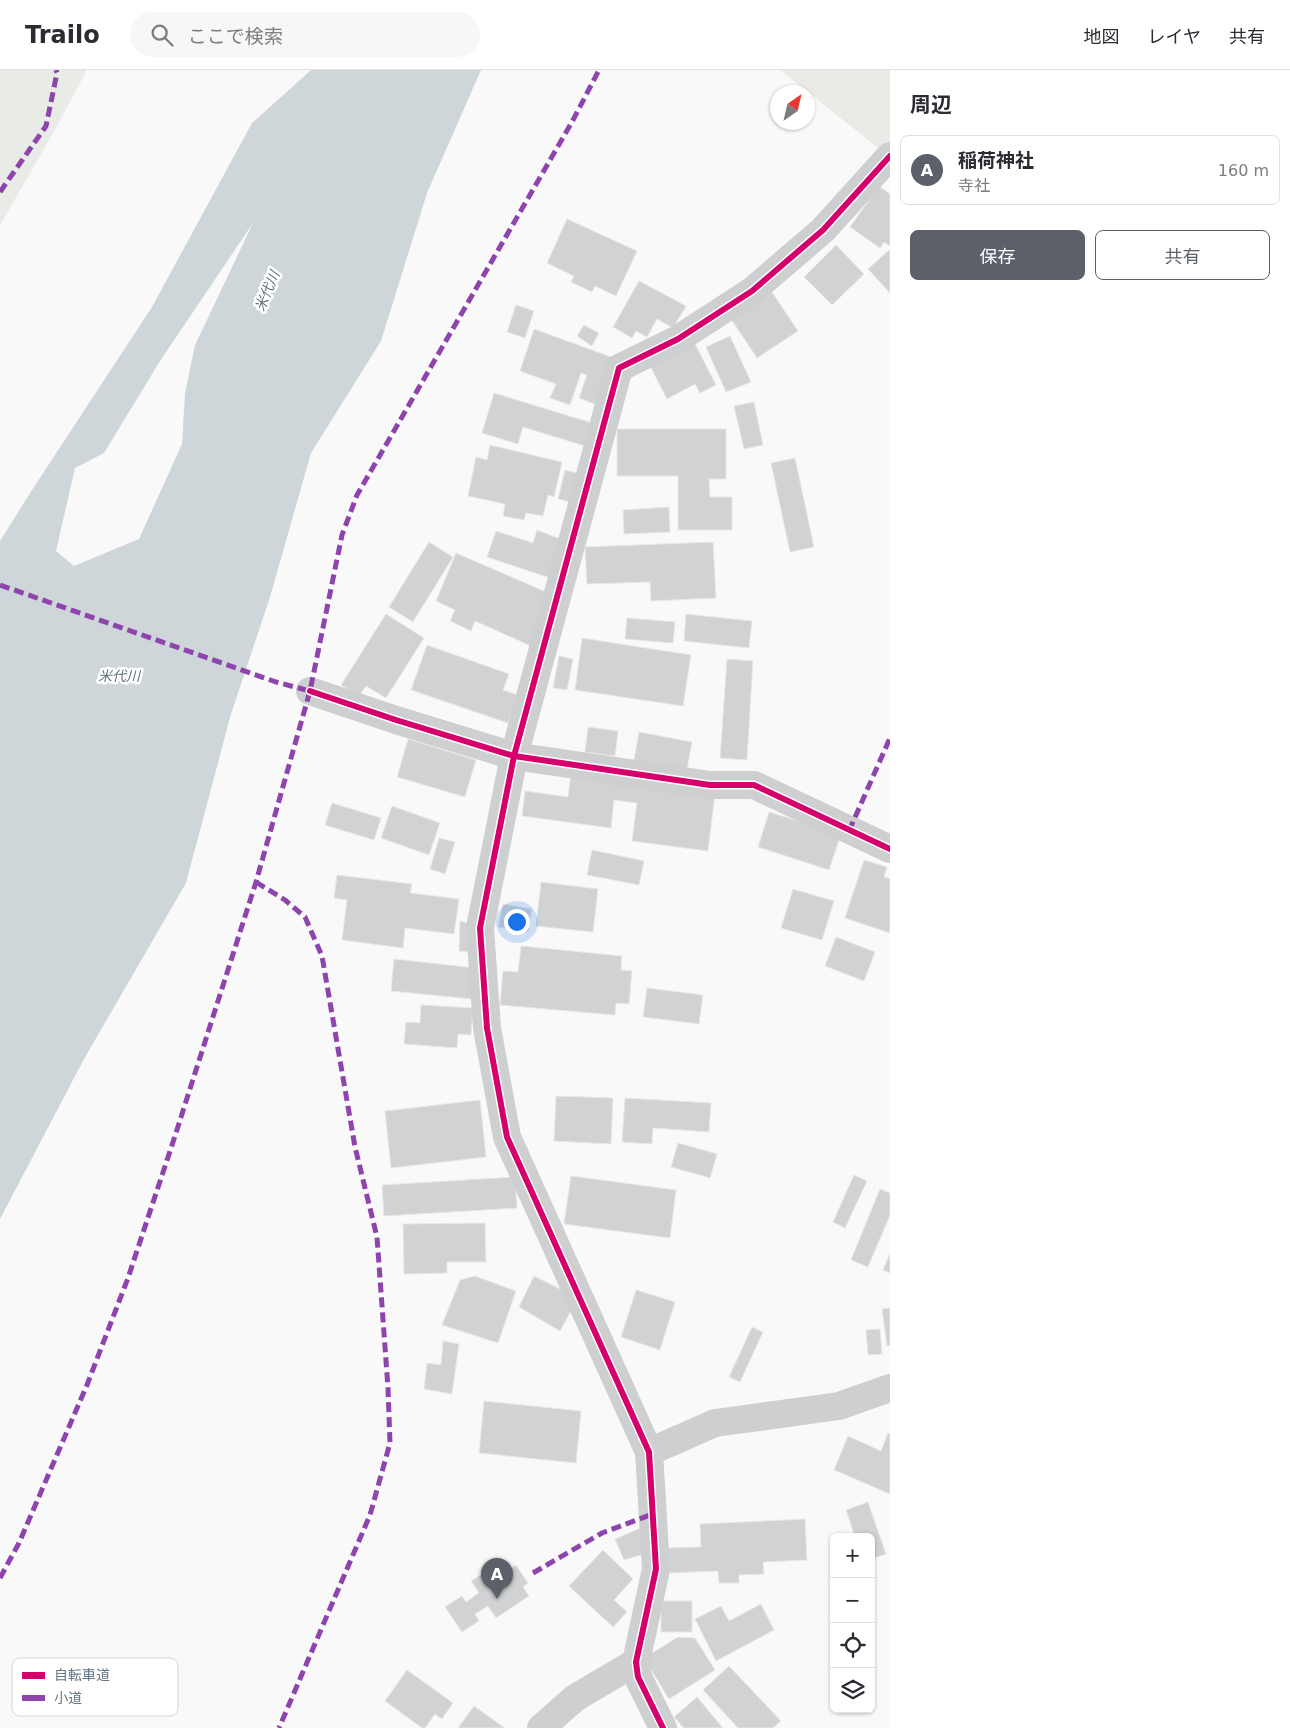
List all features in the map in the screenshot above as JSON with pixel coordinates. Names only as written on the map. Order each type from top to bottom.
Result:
[{"type":"street","points":[[663,1728],[638,1677],[636,1662],[656,1569],[649,1452],[507,1137],[487,1028],[480,928],[514,756],[619,368],[678,339],[752,291],[823,230],[890,156]]},
{"type":"street","points":[[310,690],[396,720],[514,756],[710,785],[754,785],[890,849]]},
{"type":"street","points":[[649,1452],[716,1423],[838,1406],[890,1388]]},
{"type":"street","points":[[541,1728],[575,1698],[636,1662]]},
{"type":"shaded area","points":[[0,70],[87,70],[0,225]]},
{"type":"shaded area","points":[[780,70],[890,70],[890,143],[882,151],[815,98],[815,85],[799,85]]},
{"type":"water","name":"米代川","points":[[311,70],[481,70],[427,193],[381,341],[311,453],[270,597],[231,714],[186,883],[84,1059],[0,1219],[0,541],[152,307],[252,123]],"holes":[[[253,223],[195,345],[185,393],[182,444],[139,539],[74,566],[56,551],[75,468],[104,453],[160,361]]]},
{"type":"building","points":[[879,186],[890,194],[890,246],[884,242],[880,248],[850,227]]},
{"type":"building","points":[[567,219],[637,251],[616,296],[595,286],[592,292],[571,282],[574,276],[547,263]]},
{"type":"building","points":[[836,245],[864,274],[832,305],[804,277]]},
{"type":"building","points":[[890,251],[890,293],[868,269]]},
{"type":"building","points":[[639,281],[686,306],[673,328],[657,319],[647,337],[636,331],[632,338],[613,327]]},
{"type":"building","points":[[772,292],[798,331],[757,358],[731,319]]},
{"type":"building","points":[[516,305],[534,311],[525,338],[507,332]]},
{"type":"building","points":[[584,325],[599,333],[592,346],[577,336]]},
{"type":"building","points":[[534,329],[614,358],[597,405],[579,398],[587,375],[581,373],[570,405],[550,398],[556,384],[520,371]]},
{"type":"building","points":[[730,336],[751,382],[726,392],[706,347]]},
{"type":"building","points":[[692,338],[716,385],[700,393],[695,384],[667,399],[648,362]]},
{"type":"building","points":[[494,393],[592,423],[585,446],[523,427],[518,444],[482,433]]},
{"type":"building","points":[[754,402],[763,445],[744,449],[734,406]]},
{"type":"building","points":[[617,429],[726,429],[726,479],[709,479],[710,497],[732,497],[732,530],[678,530],[678,476],[617,476]]},
{"type":"building","points":[[490,445],[562,462],[554,497],[548,495],[543,516],[526,513],[524,520],[503,516],[505,504],[468,496],[476,457],[487,460]]},
{"type":"building","points":[[795,458],[814,547],[790,552],[771,463]]},
{"type":"building","points":[[565,470],[577,473],[570,502],[558,499]]},
{"type":"building","points":[[669,507],[670,532],[624,534],[623,510]]},
{"type":"building","points":[[537,530],[563,540],[550,578],[487,557],[496,531],[533,543]]},
{"type":"building","points":[[429,542],[453,557],[413,622],[389,607]]},
{"type":"building","points":[[713,542],[716,598],[651,601],[650,582],[587,584],[585,547]]},
{"type":"building","points":[[456,553],[553,595],[531,646],[475,621],[471,631],[450,621],[455,610],[436,601]]},
{"type":"building","points":[[386,614],[424,638],[386,698],[366,686],[359,696],[341,685]]},
{"type":"building","points":[[686,614],[752,621],[749,648],[684,641]]},
{"type":"building","points":[[627,618],[675,622],[673,643],[625,639]]},
{"type":"building","points":[[582,638],[691,655],[683,706],[575,690]]},
{"type":"building","points":[[427,645],[509,674],[503,690],[518,695],[508,723],[411,690]]},
{"type":"building","points":[[559,656],[573,659],[567,690],[553,688]]},
{"type":"building","points":[[727,659],[753,661],[747,760],[720,758]]},
{"type":"building","points":[[588,727],[618,731],[615,756],[585,752]]},
{"type":"building","points":[[639,732],[692,742],[687,770],[634,760]]},
{"type":"building","points":[[408,739],[476,760],[465,797],[397,777]]},
{"type":"building","points":[[571,774],[715,794],[708,851],[632,841],[637,803],[614,800],[611,828],[522,816],[525,791],[568,797]]},
{"type":"building","points":[[332,803],[381,818],[374,840],[325,825]]},
{"type":"building","points":[[392,806],[440,823],[429,855],[381,838]]},
{"type":"building","points":[[769,812],[841,834],[829,870],[758,847]]},
{"type":"building","points":[[439,838],[455,842],[445,874],[430,869]]},
{"type":"building","points":[[592,850],[644,861],[639,885],[587,875]]},
{"type":"building","points":[[864,860],[887,867],[884,877],[890,879],[890,933],[845,918]]},
{"type":"building","points":[[337,875],[412,884],[410,893],[459,899],[454,934],[405,928],[403,948],[342,940],[347,900],[334,898]]},
{"type":"building","points":[[541,882],[598,889],[593,932],[536,926]]},
{"type":"building","points":[[793,889],[834,901],[822,940],[781,928]]},
{"type":"building","points":[[503,904],[532,909],[528,932],[498,927]]},
{"type":"building","points":[[460,921],[471,924],[470,952],[459,951]]},
{"type":"building","points":[[836,937],[875,952],[864,981],[825,966]]},
{"type":"building","points":[[521,946],[622,956],[621,970],[632,971],[629,1004],[616,1003],[615,1015],[500,1005],[503,971],[518,972]]},
{"type":"building","points":[[394,959],[475,968],[472,999],[391,991]]},
{"type":"building","points":[[647,988],[703,995],[699,1024],[643,1017]]},
{"type":"building","points":[[421,1005],[473,1008],[471,1035],[458,1034],[457,1048],[404,1044],[406,1022],[420,1023]]},
{"type":"building","points":[[556,1096],[613,1098],[611,1144],[554,1141]]},
{"type":"building","points":[[625,1098],[711,1103],[709,1132],[653,1128],[652,1144],[622,1142]]},
{"type":"building","points":[[480,1100],[486,1157],[391,1168],[385,1111]]},
{"type":"building","points":[[678,1143],[717,1154],[710,1178],[671,1167]]},
{"type":"building","points":[[854,1175],[867,1181],[845,1228],[833,1222]]},
{"type":"building","points":[[571,1176],[676,1190],[670,1238],[564,1224]]},
{"type":"building","points":[[515,1177],[517,1208],[384,1216],[382,1185]]},
{"type":"building","points":[[880,1189],[890,1193],[890,1215],[868,1267],[851,1260]]},
{"type":"building","points":[[485,1223],[486,1262],[447,1262],[447,1273],[404,1274],[403,1224]]},
{"type":"building","points":[[890,1253],[890,1273],[883,1270]]},
{"type":"building","points":[[475,1276],[516,1291],[498,1343],[442,1325],[460,1280]]},
{"type":"building","points":[[534,1276],[562,1290],[572,1309],[560,1331],[519,1307]]},
{"type":"building","points":[[636,1290],[675,1302],[660,1350],[621,1337]]},
{"type":"building","points":[[890,1308],[890,1345],[887,1346],[882,1309]]},
{"type":"building","points":[[752,1327],[763,1332],[740,1382],[729,1377]]},
{"type":"building","points":[[880,1329],[882,1354],[868,1355],[866,1330]]},
{"type":"building","points":[[443,1341],[459,1344],[452,1394],[424,1389],[427,1363],[441,1365]]},
{"type":"building","points":[[484,1401],[581,1411],[576,1463],[479,1453]]},
{"type":"building","points":[[888,1433],[890,1434],[890,1494],[834,1470],[848,1436],[881,1451]]},
{"type":"building","points":[[868,1502],[886,1554],[875,1558],[875,1533],[854,1533],[846,1510]]},
{"type":"building","points":[[805,1519],[807,1560],[763,1562],[764,1574],[739,1575],[739,1583],[719,1583],[718,1571],[669,1573],[668,1548],[701,1547],[700,1524]]},
{"type":"building","points":[[643,1527],[644,1554],[624,1560],[615,1539]]},
{"type":"building","points":[[603,1550],[633,1579],[614,1600],[627,1612],[613,1627],[569,1586]]},
{"type":"building","points":[[502,1561],[509,1570],[516,1565],[528,1583],[523,1587],[529,1596],[496,1618],[488,1606],[475,1614],[479,1621],[462,1632],[445,1607],[462,1596],[466,1602],[479,1593],[471,1581]]},
{"type":"building","points":[[661,1601],[692,1601],[692,1632],[661,1632]]},
{"type":"building","points":[[761,1604],[774,1630],[716,1661],[695,1619],[721,1606],[729,1621]]},
{"type":"building","points":[[678,1637],[695,1638],[715,1670],[669,1699],[644,1658]]},
{"type":"building","points":[[729,1666],[781,1721],[773,1728],[738,1728],[703,1690]]},
{"type":"building","points":[[407,1670],[453,1703],[442,1719],[435,1714],[425,1728],[422,1728],[385,1701]]},
{"type":"building","points":[[697,1697],[723,1728],[684,1728],[674,1717]]},
{"type":"building","points":[[474,1706],[505,1728],[458,1728]]},
{"type":"marked path","points":[[0,192],[46,126],[57,73],[56,70]]},
{"type":"marked path","points":[[0,1578],[19,1543],[87,1385],[128,1278],[174,1139],[256,882],[310,691],[342,535],[357,495],[572,122],[599,70]]},
{"type":"marked path","points":[[0,585],[276,682],[310,691]]},
{"type":"marked path","points":[[849,831],[890,738]]},
{"type":"marked path","points":[[256,882],[285,900],[305,917],[322,956],[355,1147],[377,1237],[390,1443],[370,1515],[279,1728]]},
{"type":"marked path","points":[[533,1573],[602,1533],[653,1514]]},
{"type":"cycle path","points":[[663,1728],[638,1677],[636,1662],[656,1569],[649,1452],[507,1137],[487,1028],[480,928],[514,756],[619,368],[678,339],[752,291],[823,230],[890,156]]},
{"type":"cycle path","points":[[310,691],[396,720],[514,756],[710,785],[754,785],[890,849]]},
{"type":"place","name":"稲荷神社","points":[[497,1599]]}]
